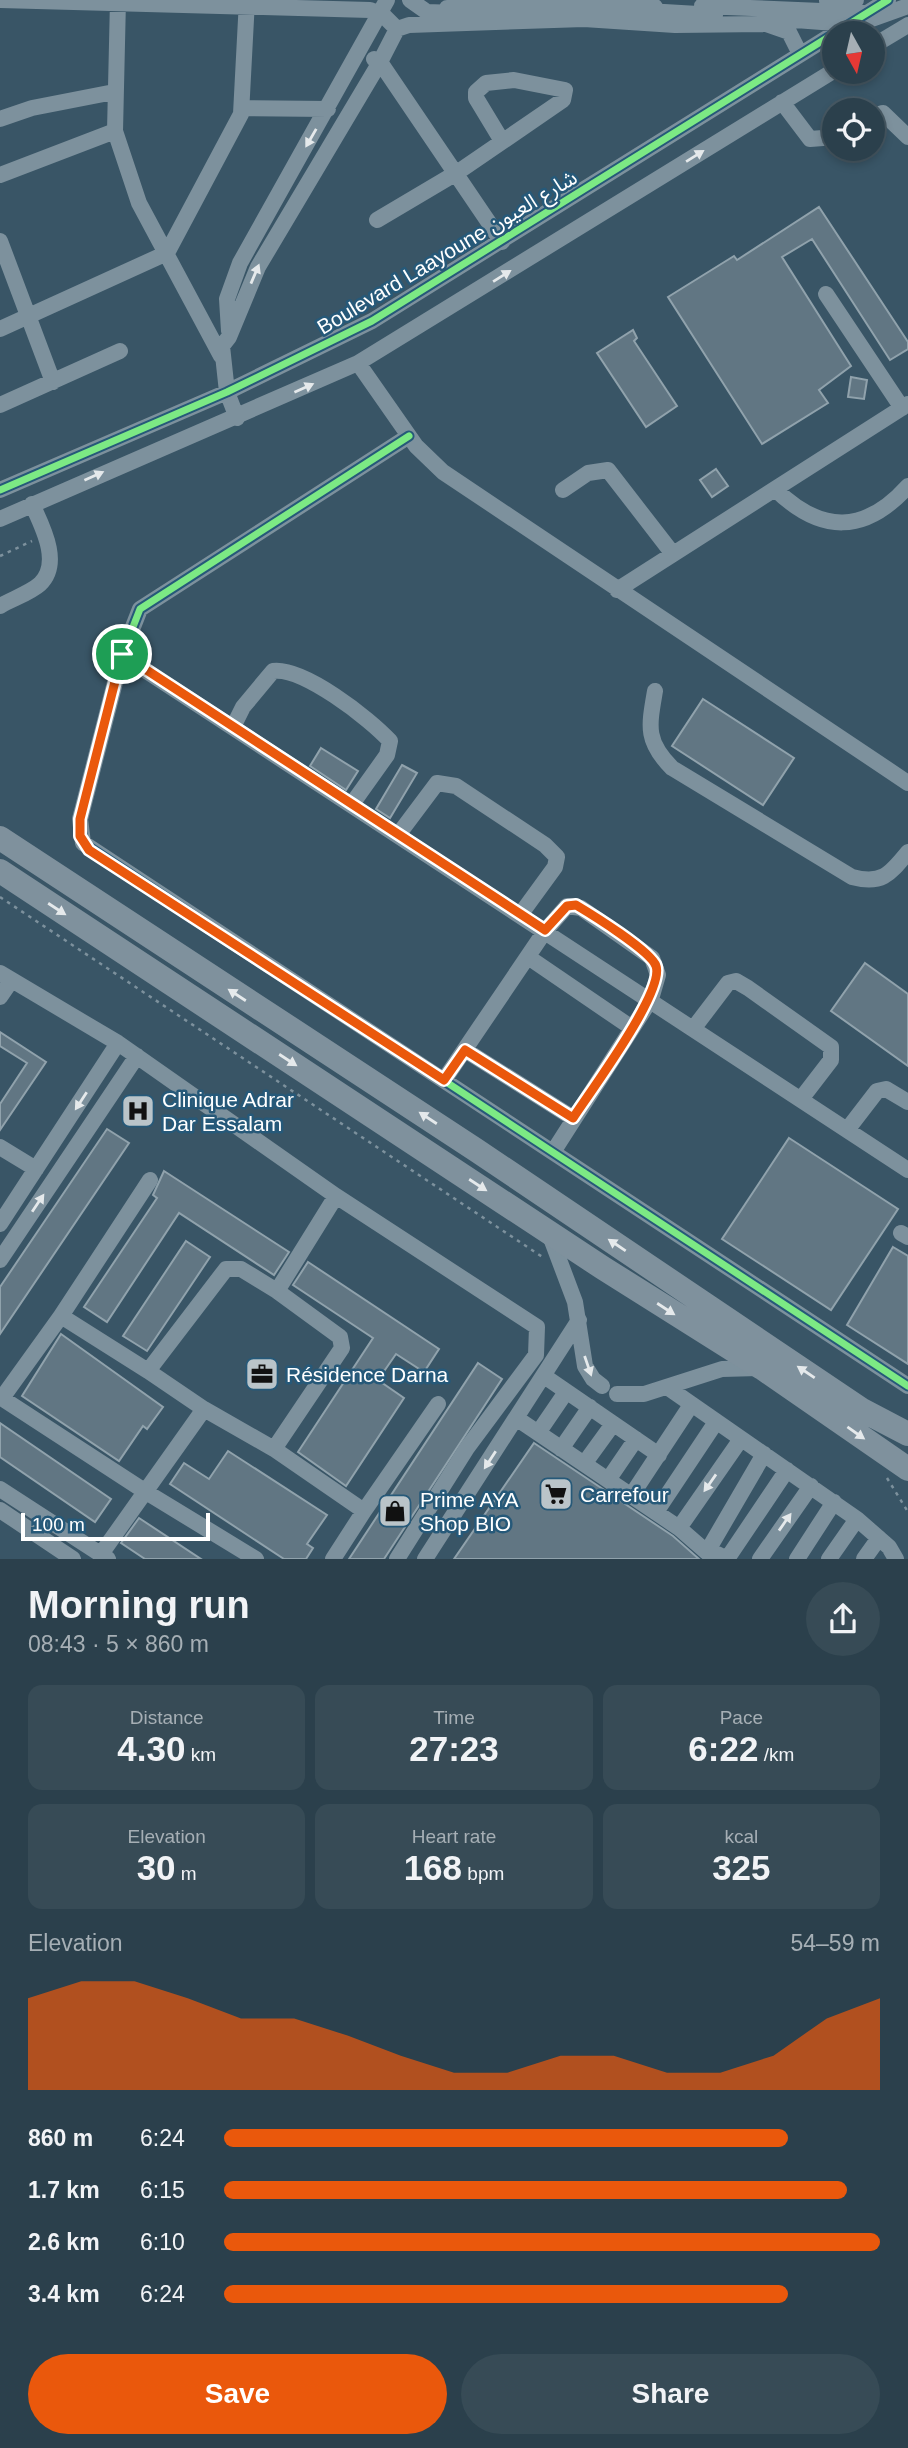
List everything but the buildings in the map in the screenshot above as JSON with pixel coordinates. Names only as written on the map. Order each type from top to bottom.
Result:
[{"type":"highway","points":[[0,838],[476,1150],[862,1410],[908,1434]]},
{"type":"highway","points":[[0,871],[548,1231],[762,1368],[902,1465]]},
{"type":"highway","points":[[862,1410],[908,1426]]},
{"type":"street","points":[[0,0],[383,6]]},
{"type":"street","points":[[410,0],[428,12],[643,11],[822,22]]},
{"type":"street","points":[[426,0],[440,8],[702,6],[869,13],[908,3]]},
{"type":"street","points":[[447,0],[572,0]]},
{"type":"street","points":[[797,0],[856,0]]},
{"type":"street","name":"Boulevard Laayoune شارع العيون","points":[[854,21],[888,0]]},
{"type":"street","points":[[118,2],[115,131],[139,203],[221,356]]},
{"type":"street","points":[[0,329],[167,253],[239,120],[242,108],[247,3]]},
{"type":"street","points":[[866,21],[908,3]]},
{"type":"street","points":[[383,6],[397,29]]},
{"type":"street","points":[[229,337],[228,299],[231,283],[383,6]]},
{"type":"street","points":[[237,418],[227,392],[222,346],[229,337],[258,267],[397,29],[409,25],[532,19],[636,20],[676,25],[766,24],[789,32],[800,54]]},
{"type":"street","points":[[886,38],[908,25]]},
{"type":"street","name":"Boulevard Laayoune شارع العيون","points":[[0,490],[227,392],[349,334],[502,242],[822,40]]},
{"type":"street","points":[[359,53],[380,62],[502,242]]},
{"type":"street","points":[[0,519],[358,363],[822,78]]},
{"type":"street","points":[[377,220],[457,172],[563,100],[565,90],[514,79],[486,83],[476,92],[476,98],[502,141]]},
{"type":"street","points":[[0,119],[33,108],[114,92]]},
{"type":"street","points":[[782,102],[810,139],[822,138]]},
{"type":"street","points":[[242,108],[328,109]]},
{"type":"street","points":[[885,115],[908,137]]},
{"type":"street","points":[[0,175],[115,131]]},
{"type":"street","points":[[0,241],[53,382]]},
{"type":"street","points":[[617,590],[905,406],[826,294]]},
{"type":"street","points":[[0,405],[120,351]]},
{"type":"street","points":[[358,363],[409,436],[424,455],[443,472],[908,783]]},
{"type":"street","points":[[409,436],[147,603],[136,615],[122,654],[80,819],[83,843],[908,1385]]},
{"type":"street","points":[[563,490],[587,473],[608,470],[673,554]]},
{"type":"street","points":[[775,489],[789,502],[820,520],[853,523],[889,506],[908,486]]},
{"type":"street","points":[[0,606],[41,583],[50,565],[46,535],[32,504]]},
{"type":"street","points":[[122,654],[908,1170]]},
{"type":"street","points":[[233,727],[243,707],[273,671],[286,669],[302,676],[378,728],[390,741],[387,755],[352,804]]},
{"type":"street","points":[[655,691],[651,740],[657,753],[672,768],[852,877],[869,881],[882,877],[892,872],[908,852]]},
{"type":"street","points":[[398,835],[437,783],[456,786],[545,845],[557,857],[555,867],[520,915]]},
{"type":"street","points":[[444,1080],[545,930],[567,906],[581,908],[652,958],[658,975],[651,999],[553,1152]]},
{"type":"street","points":[[528,957],[632,1028]]},
{"type":"street","points":[[0,997],[5,977],[118,1043],[336,1196],[537,1327],[536,1355],[467,1448],[397,1559]]},
{"type":"street","points":[[693,1029],[728,983],[736,981],[748,988],[831,1047],[831,1060],[801,1099]]},
{"type":"street","points":[[0,1224],[118,1043]]},
{"type":"street","points":[[465,1050],[573,1118]]},
{"type":"street","points":[[0,1260],[137,1056]]},
{"type":"street","points":[[847,1130],[877,1091],[886,1089],[908,1102]]},
{"type":"street","points":[[0,1147],[36,1169]]},
{"type":"street","points":[[150,1180],[61,1316],[1,1397],[146,1492],[256,1559]]},
{"type":"street","points":[[277,1291],[336,1196]]},
{"type":"street","points":[[548,1231],[579,1320],[585,1366],[601,1386]]},
{"type":"street","points":[[148,1371],[226,1269],[241,1269],[277,1291],[340,1337],[343,1344],[274,1449]]},
{"type":"street","points":[[61,1316],[204,1409],[274,1449],[364,1511]]},
{"type":"street","points":[[425,1559],[579,1320]]},
{"type":"street","points":[[617,1395],[644,1394],[722,1369],[762,1368]]},
{"type":"street","points":[[544,1376],[659,1455]]},
{"type":"street","points":[[667,1387],[857,1519],[879,1538],[896,1559]]},
{"type":"street","points":[[538,1433],[566,1392]]},
{"type":"street","points":[[333,1559],[438,1404]]},
{"type":"street","points":[[631,1496],[691,1405]]},
{"type":"street","points":[[561,1449],[590,1407]]},
{"type":"street","points":[[0,1489],[105,1557],[204,1409]]},
{"type":"street","points":[[516,1418],[716,1554]]},
{"type":"street","points":[[656,1512],[716,1422]]},
{"type":"street","points":[[584,1464],[614,1424]]},
{"type":"street","points":[[608,1480],[636,1439]]},
{"type":"street","points":[[679,1528],[741,1439]]},
{"type":"street","points":[[716,1554],[764,1454]]},
{"type":"street","points":[[716,1554],[787,1470]]},
{"type":"street","points":[[760,1559],[811,1486]]},
{"type":"street","points":[[797,1559],[834,1502]]},
{"type":"street","points":[[0,1510],[73,1559]]},
{"type":"street","points":[[829,1559],[857,1519]]},
{"type":"street","points":[[864,1559],[879,1538]]},
{"type":"path","points":[[0,556],[46,535]]},
{"type":"path","points":[[0,897],[564,1271]]},
{"type":"path","points":[[902,1465],[886,1476],[908,1512]]},
{"type":"cycle path","points":[[0,490],[227,392],[372,321],[888,0]]},
{"type":"cycle path","points":[[409,436],[140,609],[122,655],[80,819],[83,843],[908,1386]]},
{"type":"place","name":"Clinique Adrar Dar Essalam","points":[[138,1111]]},
{"type":"place","name":"Résidence Darna","points":[[262,1374]]},
{"type":"place","name":"Carrefour","points":[[556,1494]]},
{"type":"place","name":"Prime AYA Shop BIO","points":[[395,1511]]},
{"type":"route","points":[[122,654],[545,930],[567,906],[576,905],[652,958],[658,975],[651,999],[573,1118],[465,1050],[444,1080],[89,850],[80,836],[80,819],[122,654]]}]
